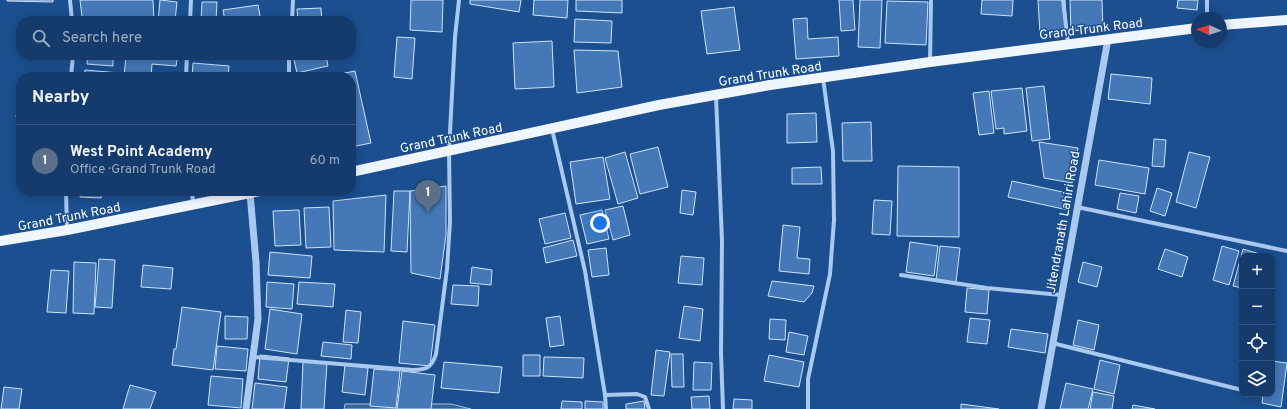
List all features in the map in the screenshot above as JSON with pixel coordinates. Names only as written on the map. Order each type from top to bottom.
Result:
[{"type":"main road","points":[[1227,25],[1287,20]]},
{"type":"main road","name":"Grand Trunk Road","points":[[356,171],[659,105],[716,95],[930,62],[1191,29]]},
{"type":"main road","name":"Grand Trunk Road","points":[[0,242],[236,196]]},
{"type":"street","points":[[70,0],[72,16]]},
{"type":"street","points":[[190,16],[191,0]]},
{"type":"street","points":[[292,16],[293,0]]},
{"type":"street","points":[[253,357],[413,370],[428,368],[433,363],[436,354],[447,269],[450,222],[449,151],[455,37],[459,0]]},
{"type":"street","points":[[930,62],[931,0]]},
{"type":"street","points":[[1063,0],[1068,44]]},
{"type":"street","points":[[1207,0],[1207,12]]},
{"type":"street","name":"Jitendranath Lahiri Road","points":[[1041,409],[1108,39]]},
{"type":"street","points":[[71,72],[73,60]]},
{"type":"street","points":[[186,72],[187,60]]},
{"type":"street","points":[[289,60],[289,72]]},
{"type":"street","points":[[808,409],[808,379],[830,274],[834,220],[833,151],[823,78]]},
{"type":"street","points":[[716,95],[722,241],[721,353],[723,409]]},
{"type":"street","points":[[552,128],[585,271],[606,409]]},
{"type":"street","points":[[66,196],[67,230]]},
{"type":"street","points":[[192,196],[193,205]]},
{"type":"street","points":[[246,409],[258,318],[255,196]]},
{"type":"street","points":[[1077,207],[1287,251]]},
{"type":"street","points":[[901,276],[987,288],[1061,295]]},
{"type":"street","points":[[1052,343],[1239,389]]},
{"type":"street","points":[[605,395],[637,394],[645,397],[649,409]]},
{"type":"water","points":[[345,404],[451,404],[471,409],[344,409]]},
{"type":"building","points":[[53,0],[53,2],[7,1]]},
{"type":"building","points":[[80,0],[153,0],[154,16],[82,16]]},
{"type":"building","points":[[160,0],[177,2],[176,16],[158,16]]},
{"type":"building","points":[[411,0],[443,0],[442,32],[410,30]]},
{"type":"building","points":[[470,0],[521,0],[519,12],[470,4]]},
{"type":"building","points":[[534,0],[568,0],[567,18],[533,15]]},
{"type":"building","points":[[576,0],[622,0],[622,13],[576,11]]},
{"type":"building","points":[[839,0],[853,0],[855,30],[841,31]]},
{"type":"building","points":[[860,0],[882,0],[880,48],[858,47]]},
{"type":"building","points":[[982,0],[1013,0],[1012,16],[981,14]]},
{"type":"building","points":[[1038,0],[1065,0],[1067,33],[1040,34]]},
{"type":"building","points":[[1070,0],[1102,0],[1103,29],[1071,31]]},
{"type":"building","points":[[1178,0],[1198,0],[1197,10],[1177,8]]},
{"type":"building","points":[[887,1],[928,2],[926,45],[885,43]]},
{"type":"building","points":[[202,2],[217,2],[216,16],[201,16]]},
{"type":"building","points":[[258,5],[260,16],[224,16],[223,10]]},
{"type":"building","points":[[734,7],[740,50],[707,54],[701,11]]},
{"type":"building","points":[[321,8],[322,16],[298,16],[297,9]]},
{"type":"building","points":[[807,18],[808,39],[838,37],[839,56],[796,59],[793,19]]},
{"type":"building","points":[[575,19],[612,21],[611,43],[574,42]]},
{"type":"building","points":[[397,37],[415,38],[412,79],[394,77]]},
{"type":"building","points":[[552,41],[554,87],[515,89],[513,43]]},
{"type":"building","points":[[574,50],[618,51],[622,87],[577,93]]},
{"type":"building","points":[[87,60],[113,60],[113,66],[87,64]]},
{"type":"building","points":[[126,60],[177,60],[176,66],[152,64],[151,72],[124,72]]},
{"type":"building","points":[[294,60],[327,60],[328,66],[297,72]]},
{"type":"building","points":[[193,63],[229,66],[228,72],[192,72]]},
{"type":"building","points":[[85,70],[108,72],[85,72]]},
{"type":"building","points":[[1111,74],[1152,78],[1150,104],[1108,99]]},
{"type":"building","points":[[356,76],[371,143],[356,146]]},
{"type":"building","points":[[1044,86],[1050,139],[1032,141],[1026,88]]},
{"type":"building","points":[[1022,88],[1027,131],[1004,134],[1004,128],[996,129],[991,91]]},
{"type":"building","points":[[989,91],[994,133],[979,135],[973,93]]},
{"type":"building","points":[[816,113],[817,142],[787,143],[787,114]]},
{"type":"building","points":[[871,122],[872,161],[843,161],[842,123]]},
{"type":"building","points":[[1154,139],[1166,140],[1164,167],[1152,166]]},
{"type":"building","points":[[1039,142],[1078,148],[1072,183],[1044,178]]},
{"type":"building","points":[[658,147],[668,187],[640,194],[630,154]]},
{"type":"building","points":[[625,152],[638,198],[618,204],[605,158]]},
{"type":"building","points":[[1189,152],[1210,157],[1196,208],[1176,202]]},
{"type":"building","points":[[603,157],[610,199],[576,204],[570,162]]},
{"type":"building","points":[[1099,160],[1149,168],[1145,194],[1095,185]]},
{"type":"building","points":[[898,166],[959,167],[959,237],[897,236]]},
{"type":"building","points":[[821,167],[822,184],[792,184],[792,168]]},
{"type":"building","points":[[1012,181],[1072,194],[1068,210],[1008,197]]},
{"type":"building","points":[[446,186],[446,235],[440,279],[411,273],[410,191]]},
{"type":"building","points":[[1157,188],[1172,193],[1165,216],[1150,211]]},
{"type":"building","points":[[682,190],[696,192],[693,215],[680,213]]},
{"type":"building","points":[[394,191],[410,191],[407,252],[391,251]]},
{"type":"building","points":[[1120,193],[1139,196],[1136,213],[1117,209]]},
{"type":"building","points":[[386,195],[384,252],[334,250],[333,201]]},
{"type":"building","points":[[80,196],[101,196],[101,198]]},
{"type":"building","points":[[874,200],[892,201],[890,235],[872,234]]},
{"type":"building","points":[[623,206],[630,235],[613,240],[605,210]]},
{"type":"building","points":[[329,207],[331,247],[306,248],[304,208]]},
{"type":"building","points":[[299,210],[301,245],[275,246],[273,211]]},
{"type":"building","points":[[602,210],[609,239],[587,244],[580,215]]},
{"type":"building","points":[[565,213],[571,238],[545,244],[539,219]]},
{"type":"building","points":[[783,225],[800,227],[797,258],[810,259],[809,274],[779,271]]},
{"type":"building","points":[[573,240],[577,256],[546,263],[543,248]]},
{"type":"building","points":[[910,242],[938,246],[934,276],[906,272]]},
{"type":"building","points":[[940,246],[960,248],[956,282],[936,280]]},
{"type":"building","points":[[1222,246],[1239,251],[1229,285],[1213,280]]},
{"type":"building","points":[[606,248],[609,275],[592,277],[588,250]]},
{"type":"building","points":[[1165,249],[1188,257],[1182,277],[1158,269]]},
{"type":"building","points":[[1243,249],[1256,253],[1242,253]]},
{"type":"building","points":[[270,252],[312,256],[310,278],[268,275]]},
{"type":"building","points":[[681,256],[704,258],[702,285],[678,283]]},
{"type":"building","points":[[99,259],[115,260],[112,308],[95,307]]},
{"type":"building","points":[[74,262],[96,263],[94,314],[73,313]]},
{"type":"building","points":[[1083,262],[1102,267],[1097,287],[1078,282]]},
{"type":"building","points":[[1239,264],[1239,287],[1233,286]]},
{"type":"building","points":[[143,265],[173,268],[171,289],[141,287]]},
{"type":"building","points":[[472,267],[492,270],[491,285],[470,283]]},
{"type":"building","points":[[51,270],[69,271],[66,313],[47,312]]},
{"type":"building","points":[[772,281],[814,286],[812,293],[804,302],[768,296]]},
{"type":"building","points":[[267,282],[294,284],[292,309],[266,307]]},
{"type":"building","points":[[299,282],[335,284],[333,307],[297,304]]},
{"type":"building","points":[[453,285],[479,286],[478,306],[451,304]]},
{"type":"building","points":[[967,288],[989,290],[987,314],[965,312]]},
{"type":"building","points":[[684,306],[703,309],[700,341],[679,338]]},
{"type":"building","points":[[182,307],[221,312],[213,370],[172,365],[174,349],[176,349]]},
{"type":"building","points":[[270,309],[302,314],[297,354],[265,349]]},
{"type":"building","points":[[346,310],[361,312],[358,343],[343,342]]},
{"type":"building","points":[[225,316],[248,317],[247,339],[225,339]]},
{"type":"building","points":[[560,316],[564,345],[550,347],[546,318]]},
{"type":"building","points":[[970,318],[990,320],[987,344],[967,342]]},
{"type":"building","points":[[770,319],[786,320],[785,340],[769,339]]},
{"type":"building","points":[[1078,320],[1099,325],[1094,350],[1073,345]]},
{"type":"building","points":[[403,321],[435,325],[430,366],[399,363]]},
{"type":"building","points":[[1011,329],[1048,334],[1045,353],[1008,347]]},
{"type":"building","points":[[789,332],[808,336],[804,355],[786,352]]},
{"type":"building","points":[[323,342],[352,345],[351,359],[321,356]]},
{"type":"building","points":[[217,346],[248,349],[246,371],[215,369]]},
{"type":"building","points":[[656,350],[670,352],[664,396],[651,395]]},
{"type":"building","points":[[671,354],[683,354],[684,387],[672,387]]},
{"type":"building","points":[[260,355],[289,358],[286,382],[258,379]]},
{"type":"building","points":[[523,355],[540,355],[540,376],[523,376]]},
{"type":"building","points":[[769,355],[804,362],[799,387],[764,381]]},
{"type":"building","points":[[544,357],[584,358],[583,378],[543,376]]},
{"type":"building","points":[[1100,360],[1120,365],[1114,394],[1094,389]]},
{"type":"building","points":[[1275,361],[1287,363],[1281,407],[1262,403],[1263,397],[1275,397]]},
{"type":"building","points":[[303,362],[327,363],[324,409],[301,409]]},
{"type":"building","points":[[444,362],[502,367],[499,393],[441,388]]},
{"type":"building","points":[[694,362],[712,363],[711,390],[693,390]]},
{"type":"building","points":[[345,365],[368,368],[365,395],[342,392]]},
{"type":"building","points":[[374,369],[400,371],[396,408],[370,406]]},
{"type":"building","points":[[402,371],[435,375],[431,409],[397,409]]},
{"type":"building","points":[[211,376],[243,379],[241,408],[208,405]]},
{"type":"building","points":[[255,383],[287,387],[284,409],[252,409]]},
{"type":"building","points":[[1066,383],[1093,389],[1088,409],[1060,409]]},
{"type":"building","points":[[130,385],[156,392],[150,409],[123,409]]},
{"type":"building","points":[[4,387],[22,389],[19,409],[1,409]]},
{"type":"building","points":[[1093,392],[1114,396],[1112,409],[1090,409]]},
{"type":"building","points":[[709,396],[710,409],[692,409],[691,397]]},
{"type":"building","points":[[734,399],[752,400],[752,409],[733,409]]},
{"type":"building","points":[[562,401],[582,402],[582,409],[561,409]]},
{"type":"building","points":[[585,401],[603,402],[603,409],[585,409]]},
{"type":"building","points":[[644,401],[645,409],[626,409],[626,404]]},
{"type":"building","points":[[961,404],[999,409],[961,409]]},
{"type":"building","points":[[1133,405],[1155,409],[1132,409]]},
{"type":"place","name":"West Point Academy","points":[[428,213]]}]
